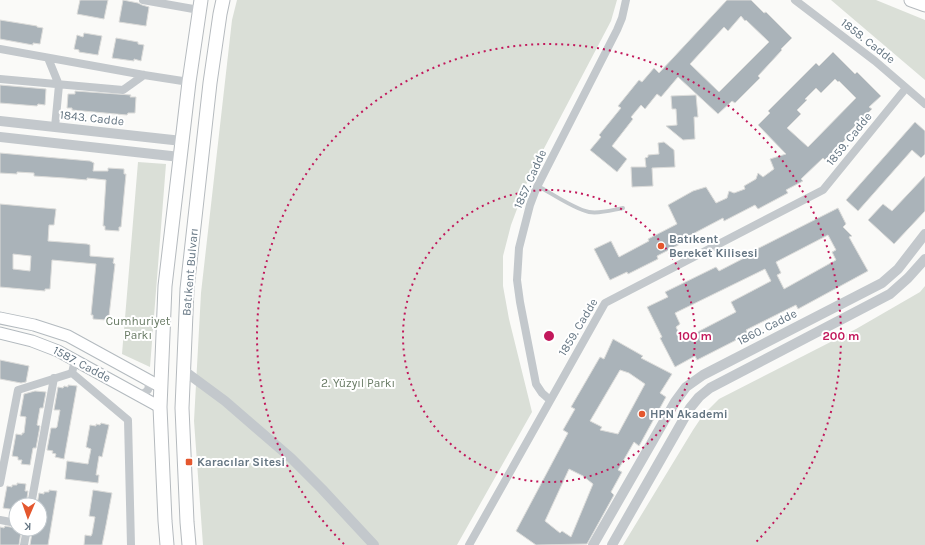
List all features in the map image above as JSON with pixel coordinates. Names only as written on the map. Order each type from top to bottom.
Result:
[{"type":"main road","name":"Batıkent Bulvarı","points":[[189,545],[182,408],[186,289],[210,84],[223,0]]},
{"type":"main road","points":[[911,0],[925,5]]},
{"type":"main road","name":"Batıkent Bulvarı","points":[[167,545],[160,407],[165,286],[189,82],[200,5]]},
{"type":"main road","name":"1587. Cadde","points":[[0,318],[34,325],[68,336],[160,387]]},
{"type":"main road","name":"1587. Cadde","points":[[0,333],[43,344],[160,407]]},
{"type":"street","points":[[142,0],[200,5]]},
{"type":"street","name":"1857. Cadde","points":[[550,400],[542,393],[536,384],[517,280],[519,248],[530,205],[538,186],[617,30],[622,18],[626,0]]},
{"type":"street","name":"1858. Cadde","points":[[795,0],[870,57],[925,104]]},
{"type":"street","points":[[0,49],[189,82]]},
{"type":"street","points":[[48,58],[59,84],[55,127]]},
{"type":"street","points":[[0,79],[123,90],[144,75]]},
{"type":"street","name":"1859. Cadde","points":[[469,545],[605,303],[823,190],[906,88]]},
{"type":"street","name":"1843. Cadde","points":[[0,121],[182,141]]},
{"type":"street","points":[[0,137],[180,157]]},
{"type":"street","name":"1860. Cadde","points":[[593,545],[675,402],[686,387],[703,375],[882,283],[901,264],[925,234]]},
{"type":"street","points":[[612,545],[690,408],[704,393],[890,294],[902,285],[925,259]]},
{"type":"street","points":[[901,264],[913,273]]},
{"type":"street","points":[[72,373],[74,360]]},
{"type":"street","points":[[183,370],[225,401],[291,458],[374,545]]},
{"type":"street","points":[[0,483],[18,390],[72,373]]},
{"type":"street","points":[[72,373],[128,420],[131,545]]},
{"type":"street","points":[[32,497],[54,378]]},
{"type":"street","points":[[136,393],[143,394],[148,390],[149,385],[145,378]]},
{"type":"lane","points":[[538,186],[588,212],[602,212],[623,208]]},
{"type":"green space","name":"2. Yüzyıl Parkı","points":[[237,0],[617,0],[611,21],[529,177],[511,225],[503,256],[503,286],[509,319],[532,412],[457,545],[203,545],[194,421],[201,293],[232,20]]},
{"type":"green space","points":[[831,0],[876,0],[925,20],[925,80]]},
{"type":"green space","name":"Cumhuriyet Parkı","points":[[138,162],[166,164],[150,367],[122,354]]},
{"type":"green space","points":[[925,286],[925,545],[623,545],[693,430],[703,415],[719,399],[856,329],[920,292]]},
{"type":"building","points":[[80,0],[108,0],[104,19],[77,14]]},
{"type":"building","points":[[123,0],[149,7],[146,26],[119,22]]},
{"type":"building","points":[[727,0],[751,0],[764,13],[766,12],[792,38],[758,76],[760,78],[735,103],[732,101],[718,114],[678,77],[661,97],[657,94],[645,109],[641,105],[631,117],[633,119],[612,146],[627,159],[617,172],[590,150],[601,137],[599,135],[621,108],[618,106],[639,80],[642,82],[654,68],[659,73]],"holes":[[[741,16],[745,21],[746,20],[769,42],[719,92],[690,64],[724,27],[728,31]]]},
{"type":"building","points":[[0,20],[43,28],[40,44],[33,43],[33,45],[0,39]]},
{"type":"building","points":[[84,33],[102,36],[98,55],[79,52],[79,50],[74,49],[77,35],[83,37]]},
{"type":"building","points":[[116,38],[138,42],[138,44],[144,45],[141,61],[134,59],[134,61],[112,58]]},
{"type":"building","points":[[833,52],[855,74],[857,72],[881,96],[869,107],[872,109],[847,134],[849,136],[825,160],[823,158],[801,179],[803,181],[786,190],[788,193],[758,209],[755,205],[724,221],[723,218],[685,238],[686,241],[657,256],[658,259],[628,274],[627,272],[610,280],[594,249],[611,241],[619,257],[649,241],[648,239],[677,224],[668,205],[693,191],[706,187],[716,203],[727,198],[729,191],[734,193],[745,189],[744,186],[756,179],[758,173],[763,177],[774,169],[770,159],[786,154],[758,125],[770,113],[768,111],[816,63],[819,66]],"holes":[[[835,79],[838,82],[839,81],[856,98],[808,147],[787,128],[801,114],[797,110],[816,88],[821,93]]]},
{"type":"building","points":[[0,85],[46,89],[45,105],[38,104],[37,106],[0,103]]},
{"type":"building","points":[[75,91],[131,95],[130,97],[136,97],[135,113],[128,113],[127,115],[72,110],[72,108],[67,108],[68,94],[75,94]]},
{"type":"building","points":[[696,95],[698,117],[694,117],[695,139],[683,140],[666,126],[677,125],[676,109],[672,109],[671,96]]},
{"type":"building","points":[[915,122],[925,131],[925,154],[921,158],[912,150],[858,211],[846,200]]},
{"type":"building","points":[[664,142],[674,150],[675,167],[652,168],[653,186],[632,187],[631,167],[646,167],[645,158],[648,157],[648,155],[659,154],[658,143]]},
{"type":"building","points":[[0,153],[90,161],[94,163],[93,171],[108,171],[108,168],[124,169],[124,174],[126,174],[121,227],[119,227],[119,231],[105,230],[105,226],[103,226],[106,180],[34,176],[34,173],[0,173]]},
{"type":"building","points":[[925,176],[925,211],[894,244],[868,220],[883,204],[892,211]]},
{"type":"building","points":[[0,204],[56,209],[54,225],[49,225],[48,241],[87,244],[90,245],[90,256],[114,258],[113,263],[115,264],[109,316],[107,316],[106,320],[93,319],[93,315],[91,315],[96,264],[52,260],[50,289],[45,289],[45,291],[0,287]],"holes":[[[13,254],[31,256],[30,271],[13,269]]]},
{"type":"building","points":[[838,208],[846,224],[843,227],[852,236],[849,237],[868,271],[798,309],[796,305],[746,330],[748,334],[697,360],[695,356],[675,367],[660,338],[662,337],[647,307],[668,297],[665,292],[716,267],[719,271],[748,256],[747,254]],"holes":[[[828,235],[836,250],[832,252],[836,260],[784,289],[777,275],[781,273],[776,262]],[[765,269],[771,281],[731,302],[736,312],[682,340],[676,327],[680,324],[675,313]]]},
{"type":"building","points":[[613,339],[643,356],[641,358],[672,374],[660,393],[666,397],[639,446],[634,442],[618,470],[622,472],[611,492],[614,495],[587,544],[536,545],[516,531],[568,433],[563,430],[575,409],[571,407],[600,357],[604,359]],"holes":[[[620,370],[629,373],[645,384],[618,434],[600,430],[602,427],[590,421]],[[569,469],[583,476],[593,484],[571,537],[562,531],[560,533],[545,521]]]},
{"type":"building","points":[[0,360],[29,366],[26,382],[21,383],[0,379]]},
{"type":"building","points":[[68,385],[77,386],[64,459],[55,457],[56,454],[52,453],[53,451],[47,450],[51,428],[57,427],[60,410],[54,410],[58,387],[68,387]]},
{"type":"building","points":[[35,391],[46,392],[43,408],[40,408],[37,425],[40,426],[36,448],[33,448],[30,465],[21,464],[22,460],[18,460],[18,457],[12,456],[16,434],[22,435],[22,433],[24,433],[26,417],[20,416],[24,394]]},
{"type":"building","points":[[101,423],[109,425],[102,457],[99,456],[96,475],[99,475],[98,483],[65,479],[67,461],[88,464],[91,449],[86,447],[90,425],[96,426],[96,424],[100,425]]},
{"type":"building","points":[[17,483],[26,484],[25,491],[28,491],[27,497],[8,497],[8,509],[3,508],[7,486],[12,487],[12,485],[17,485]]},
{"type":"building","points":[[49,490],[57,491],[48,545],[30,545],[31,537],[48,537],[48,497],[38,497],[39,493],[44,494],[44,492],[49,492]]},
{"type":"building","points":[[93,490],[112,493],[102,545],[84,545],[85,535],[91,536],[92,534],[95,517],[89,516]]},
{"type":"building","points":[[5,526],[8,527],[8,537],[20,537],[19,545],[0,545],[0,527],[4,528]]},
{"type":"place","name":"Batıkent Bereket Kilisesi","points":[[661,246]]},
{"type":"place","name":"HPN Akademi","points":[[642,414]]},
{"type":"place","name":"Karacılar Sitesi","points":[[189,462]]}]
